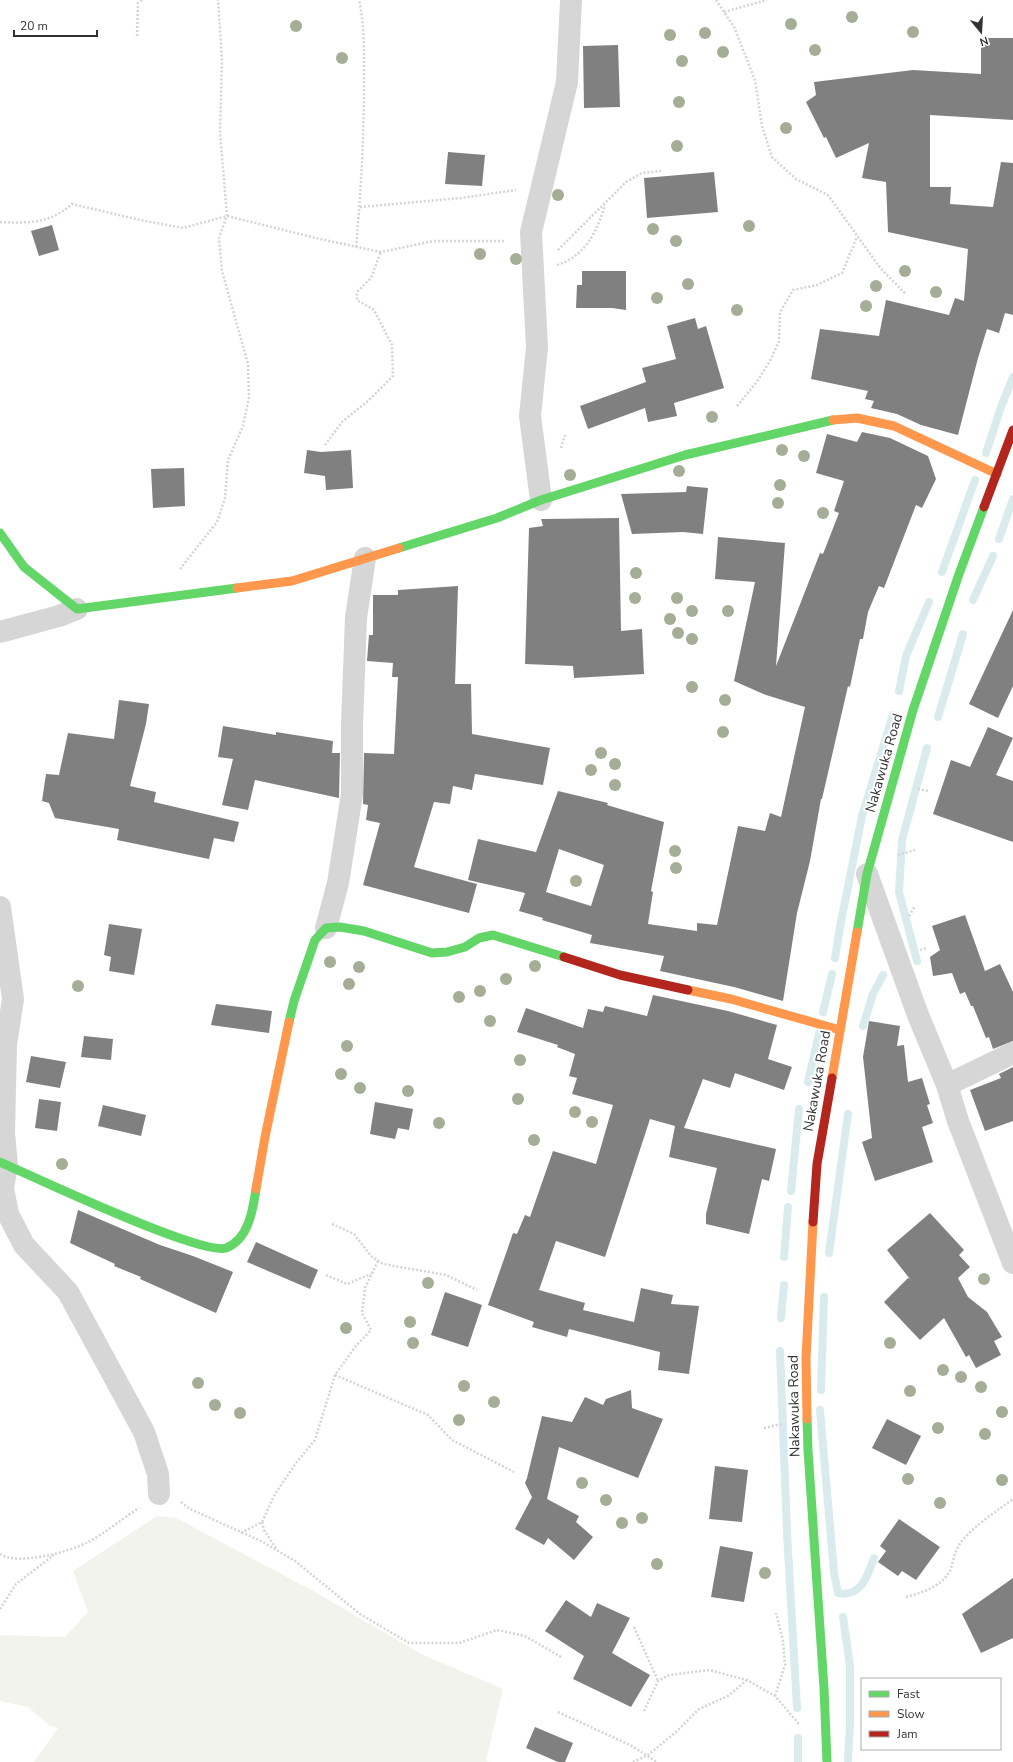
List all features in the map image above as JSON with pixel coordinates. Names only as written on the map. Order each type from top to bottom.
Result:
[{"type":"street","points":[[541,500],[530,416],[537,347],[531,232],[567,82],[571,0]]},
{"type":"street","points":[[0,632],[59,616],[78,609],[292,580],[497,518],[541,500],[685,455],[831,420],[857,418],[894,426],[998,474]]},
{"type":"street","name":"Nakawuka Road","points":[[827,1762],[824,1688],[808,1450],[806,1358],[808,1278],[817,1164],[866,874],[914,710],[959,574],[998,474],[1013,430]]},
{"type":"street","points":[[0,533],[24,567],[78,609]]},
{"type":"street","points":[[4,1164],[165,1234],[211,1248],[225,1248],[240,1240],[252,1214],[265,1137],[294,1001],[315,940],[326,928],[338,883],[352,794],[352,724],[356,618],[364,558]]},
{"type":"street","points":[[866,874],[958,1121],[1013,1263]]},
{"type":"street","points":[[0,907],[14,999],[3,1050],[3,1188],[8,1214],[24,1245],[68,1292],[144,1432],[158,1474],[159,1490]]},
{"type":"street","points":[[326,928],[340,927],[364,930],[432,953],[447,952],[465,947],[479,938],[493,935],[620,975],[731,999],[840,1030]]},
{"type":"street","points":[[946,1086],[1013,1053]]},
{"type":"path","points":[[137,36],[138,2],[142,0]]},
{"type":"path","points":[[160,598],[189,557],[217,522],[225,498],[228,460],[243,426],[249,397],[248,364],[222,271],[219,238],[227,216],[220,132],[222,61],[218,0]]},
{"type":"path","points":[[356,247],[363,164],[364,96],[364,22],[359,0]]},
{"type":"path","points":[[716,0],[734,27],[755,80],[762,126],[772,157],[796,179],[828,195],[881,269],[906,294]]},
{"type":"path","points":[[724,12],[767,0]]},
{"type":"path","points":[[533,271],[568,242],[626,182],[642,173],[661,171]]},
{"type":"path","points":[[360,207],[461,198],[514,190],[542,188]]},
{"type":"path","points":[[0,222],[30,224],[61,214],[72,204],[140,220],[183,228],[227,216],[382,252],[434,241],[532,241]]},
{"type":"path","points":[[533,271],[565,262],[586,246],[598,227],[605,204]]},
{"type":"path","points":[[737,406],[756,383],[770,361],[779,341],[780,312],[793,290],[818,285],[842,273],[858,236]]},
{"type":"path","points":[[325,445],[342,422],[393,376],[392,345],[374,310],[357,300],[357,292],[371,278],[382,252]]},
{"type":"path","points":[[332,1224],[354,1234],[371,1256],[383,1264],[446,1275],[477,1290]]},
{"type":"path","points":[[241,1533],[262,1522],[275,1494],[296,1463],[315,1440],[335,1375],[371,1330],[362,1313],[365,1288],[378,1261]]},
{"type":"path","points":[[326,1275],[347,1284],[372,1274]]},
{"type":"path","points":[[335,1375],[428,1415],[452,1440],[514,1472]]},
{"type":"path","points":[[0,1554],[6,1559],[46,1557],[88,1542],[159,1490],[190,1509],[263,1542],[295,1562],[360,1614],[409,1643],[459,1643],[497,1630],[525,1636],[561,1657]]},
{"type":"path","points":[[906,1597],[921,1593],[940,1583],[949,1571],[958,1547],[978,1526],[1013,1499]]},
{"type":"path","points":[[262,1522],[264,1530],[278,1552]]},
{"type":"path","points":[[0,1609],[16,1584],[58,1552]]},
{"type":"path","points":[[775,1696],[785,1664],[783,1641],[776,1613]]},
{"type":"path","points":[[634,1627],[658,1681]]},
{"type":"path","points":[[644,1711],[658,1681],[669,1675],[709,1670],[747,1680],[775,1696],[801,1726]]},
{"type":"path","points":[[633,1762],[648,1756],[699,1710],[728,1696],[747,1680]]},
{"type":"path","points":[[558,1712],[620,1740],[657,1762]]},
{"type":"shaded area","points":[[157,1516],[176,1518],[315,1592],[423,1655],[503,1689],[486,1760],[489,1762],[34,1762],[58,1728],[50,1726],[28,1707],[0,1701],[0,1635],[65,1637],[88,1612],[73,1571]]},
{"type":"building","points":[[981,38],[1013,38],[1013,120],[930,115],[930,187],[951,187],[950,204],[993,207],[1001,162],[1013,163],[1013,315],[1005,313],[999,333],[987,329],[958,435],[921,425],[897,414],[871,408],[874,401],[865,399],[868,391],[811,379],[820,329],[879,336],[886,300],[949,315],[955,298],[964,301],[968,249],[888,232],[886,182],[862,178],[869,143],[836,158],[806,102],[816,95],[814,82],[913,70],[981,74]]},
{"type":"building","points":[[618,45],[620,107],[584,108],[583,46]]},
{"type":"building","points":[[448,152],[485,155],[482,186],[445,184]]},
{"type":"building","points":[[714,172],[718,212],[647,218],[644,178]]},
{"type":"building","points":[[52,225],[59,250],[39,256],[31,231]]},
{"type":"building","points":[[582,271],[626,271],[626,310],[612,308],[576,308],[577,285],[582,285]]},
{"type":"building","points":[[695,318],[698,329],[706,326],[724,388],[674,403],[677,416],[648,422],[645,408],[588,429],[580,406],[646,382],[642,368],[676,359],[667,326]]},
{"type":"building","points":[[862,432],[890,438],[928,456],[936,479],[922,508],[916,505],[884,588],[879,586],[868,612],[863,639],[860,639],[850,687],[848,686],[821,799],[810,861],[797,913],[783,1001],[734,987],[660,971],[664,956],[590,943],[592,935],[542,920],[543,918],[519,911],[525,893],[468,880],[478,839],[536,852],[558,791],[608,803],[607,805],[664,822],[651,891],[653,892],[648,924],[697,931],[697,923],[717,925],[738,826],[765,831],[770,813],[781,817],[805,707],[766,695],[734,681],[755,582],[715,579],[718,537],[785,543],[776,666],[820,553],[823,554],[839,513],[834,511],[844,481],[816,473],[827,434],[857,442]],"holes":[[[559,849],[604,865],[591,906],[546,892]]]},
{"type":"building","points":[[307,450],[321,452],[351,450],[353,488],[326,490],[325,476],[304,473]]},
{"type":"building","points":[[184,468],[185,506],[153,508],[151,469]]},
{"type":"building","points":[[687,486],[708,488],[703,534],[683,532],[632,534],[621,494],[686,492]]},
{"type":"building","points":[[619,518],[621,631],[642,629],[644,674],[574,678],[573,666],[525,664],[529,528],[543,526],[541,519]]},
{"type":"building","points":[[458,586],[455,684],[471,684],[472,734],[550,748],[543,785],[475,774],[472,790],[453,786],[450,804],[434,802],[414,867],[477,884],[469,913],[363,885],[380,823],[366,820],[368,805],[363,804],[364,753],[394,754],[398,677],[392,677],[393,663],[367,661],[369,635],[373,635],[373,595],[398,595],[398,590]]},
{"type":"building","points":[[1013,610],[1013,686],[998,718],[969,704]]},
{"type":"building","points":[[119,700],[149,704],[146,724],[130,786],[156,792],[154,802],[239,822],[234,842],[214,838],[209,859],[117,840],[119,829],[55,818],[49,803],[42,801],[46,774],[59,775],[68,733],[114,739]]},
{"type":"building","points":[[223,726],[276,735],[276,732],[333,741],[332,753],[340,753],[339,798],[255,780],[248,810],[222,805],[233,759],[218,757]]},
{"type":"building","points":[[988,727],[1013,738],[996,775],[1013,781],[1013,842],[933,814],[951,760],[970,767]]},
{"type":"building","points":[[965,915],[985,971],[1000,964],[1013,992],[1013,1041],[993,1049],[989,1037],[986,1038],[973,1006],[971,1006],[965,992],[960,994],[952,973],[933,976],[930,957],[940,950],[932,926]]},
{"type":"building","points":[[109,924],[142,929],[134,975],[109,971],[111,957],[104,955]]},
{"type":"building","points":[[653,995],[728,1011],[777,1025],[768,1059],[792,1067],[784,1090],[735,1073],[730,1088],[703,1079],[684,1128],[776,1149],[769,1181],[762,1179],[749,1234],[706,1224],[706,1214],[717,1168],[669,1157],[675,1126],[650,1119],[605,1257],[556,1241],[539,1290],[585,1303],[583,1310],[634,1322],[641,1288],[673,1295],[671,1304],[699,1306],[689,1374],[658,1370],[660,1352],[569,1329],[567,1337],[532,1327],[534,1322],[488,1305],[513,1233],[517,1234],[525,1215],[530,1217],[553,1151],[596,1164],[613,1105],[572,1094],[577,1078],[569,1076],[575,1054],[557,1047],[558,1045],[517,1032],[526,1008],[583,1028],[588,1009],[603,1012],[605,1006],[647,1016]]},
{"type":"building","points":[[216,1004],[272,1011],[269,1033],[211,1025]]},
{"type":"building","points":[[869,1021],[900,1026],[897,1046],[904,1045],[908,1082],[922,1078],[930,1104],[927,1105],[933,1123],[922,1127],[933,1162],[875,1181],[862,1142],[872,1138],[863,1057]]},
{"type":"building","points":[[84,1036],[113,1039],[111,1060],[81,1057]]},
{"type":"building","points":[[31,1056],[66,1062],[60,1088],[26,1082]]},
{"type":"building","points":[[1013,1067],[1013,1121],[985,1131],[970,1090],[1001,1078],[999,1074]]},
{"type":"building","points":[[39,1099],[61,1102],[57,1131],[35,1128]]},
{"type":"building","points":[[375,1102],[413,1109],[409,1130],[398,1128],[395,1139],[370,1134]]},
{"type":"building","points":[[103,1105],[146,1115],[141,1136],[98,1126]]},
{"type":"building","points":[[78,1210],[160,1245],[233,1272],[216,1313],[140,1279],[141,1277],[114,1266],[115,1264],[70,1243]]},
{"type":"building","points":[[930,1213],[964,1250],[959,1255],[970,1267],[958,1278],[968,1297],[987,1312],[1002,1337],[994,1341],[1001,1355],[976,1368],[969,1355],[966,1357],[944,1318],[920,1340],[884,1302],[908,1278],[910,1279],[887,1250]]},
{"type":"building","points":[[256,1242],[318,1270],[310,1289],[247,1262]]},
{"type":"building","points":[[445,1292],[482,1305],[468,1347],[431,1335]]},
{"type":"building","points":[[631,1390],[632,1408],[663,1419],[638,1478],[559,1447],[547,1499],[579,1516],[576,1522],[593,1537],[574,1560],[548,1538],[544,1545],[515,1529],[532,1497],[525,1483],[542,1416],[572,1422],[585,1397],[603,1405],[606,1399]]},
{"type":"building","points":[[887,1419],[921,1436],[906,1465],[872,1448]]},
{"type":"building","points":[[715,1466],[748,1470],[742,1522],[709,1519]]},
{"type":"building","points":[[899,1519],[940,1547],[916,1580],[902,1571],[898,1576],[878,1562],[886,1551],[880,1546]]},
{"type":"building","points":[[720,1546],[753,1552],[744,1602],[711,1597]]},
{"type":"building","points":[[1013,1578],[1013,1638],[981,1653],[962,1614]]},
{"type":"building","points":[[566,1600],[591,1617],[597,1603],[630,1618],[612,1653],[650,1675],[631,1707],[573,1679],[584,1656],[545,1631]]},
{"type":"building","points":[[535,1727],[573,1743],[565,1762],[558,1762],[526,1748]]},
{"type":"waterway","points":[[986,453],[1001,407],[1013,377]]},
{"type":"waterway","points":[[942,572],[975,480]]},
{"type":"waterway","points":[[999,539],[1013,499]]},
{"type":"waterway","points":[[973,600],[993,556]]},
{"type":"waterway","points":[[899,691],[906,656],[929,602]]},
{"type":"waterway","points":[[938,717],[963,634]]},
{"type":"waterway","points":[[835,958],[862,816],[893,715]]},
{"type":"waterway","points":[[917,961],[899,892],[902,840],[927,748]]},
{"type":"waterway","points":[[823,1012],[832,974]]},
{"type":"waterway","points":[[863,1026],[873,994],[883,975]]},
{"type":"waterway","points":[[808,1082],[819,1034]]},
{"type":"waterway","points":[[791,1191],[799,1109]]},
{"type":"waterway","points":[[829,1253],[848,1114]]},
{"type":"waterway","points":[[784,1257],[788,1207]]},
{"type":"waterway","points":[[781,1318],[784,1285]]},
{"type":"waterway","points":[[821,1390],[824,1297]]},
{"type":"waterway","points":[[780,1351],[787,1533],[797,1708]]},
{"type":"waterway","points":[[820,1410],[834,1573],[838,1593],[846,1594],[858,1589],[866,1578],[874,1558]]},
{"type":"waterway","points":[[843,1617],[850,1666],[850,1724],[848,1760]]},
{"type":"waterway","points":[[798,1738],[798,1762]]},
{"type":"traffic: fast","points":[[399,548],[497,518],[541,500],[685,455],[833,420]]},
{"type":"traffic: fast","points":[[857,932],[867,874],[913,710],[959,574],[984,507]]},
{"type":"traffic: fast","points":[[0,533],[24,567],[77,609],[237,588]]},
{"type":"traffic: fast","points":[[289,1022],[294,1001],[315,940],[326,928],[340,927],[364,931],[432,953],[447,952],[465,947],[479,938],[493,935],[564,957]]},
{"type":"traffic: fast","points":[[0,1162],[116,1214],[185,1240],[211,1247],[226,1248],[234,1244],[240,1238],[245,1231],[251,1214],[256,1189]]},
{"type":"traffic: fast","points":[[807,1419],[824,1688],[827,1762]]},
{"type":"traffic: slow","points":[[833,420],[857,418],[894,426],[997,474]]},
{"type":"traffic: slow","points":[[237,588],[292,581],[399,548]]},
{"type":"traffic: slow","points":[[832,1078],[857,932]]},
{"type":"traffic: slow","points":[[688,990],[731,999],[840,1030]]},
{"type":"traffic: slow","points":[[256,1189],[265,1137],[289,1022]]},
{"type":"traffic: slow","points":[[807,1419],[806,1358],[813,1222]]},
{"type":"traffic: jam","points":[[984,507],[1013,430]]},
{"type":"traffic: jam","points":[[564,957],[620,975],[688,990]]},
{"type":"traffic: jam","points":[[813,1222],[817,1164],[832,1078]]}]
